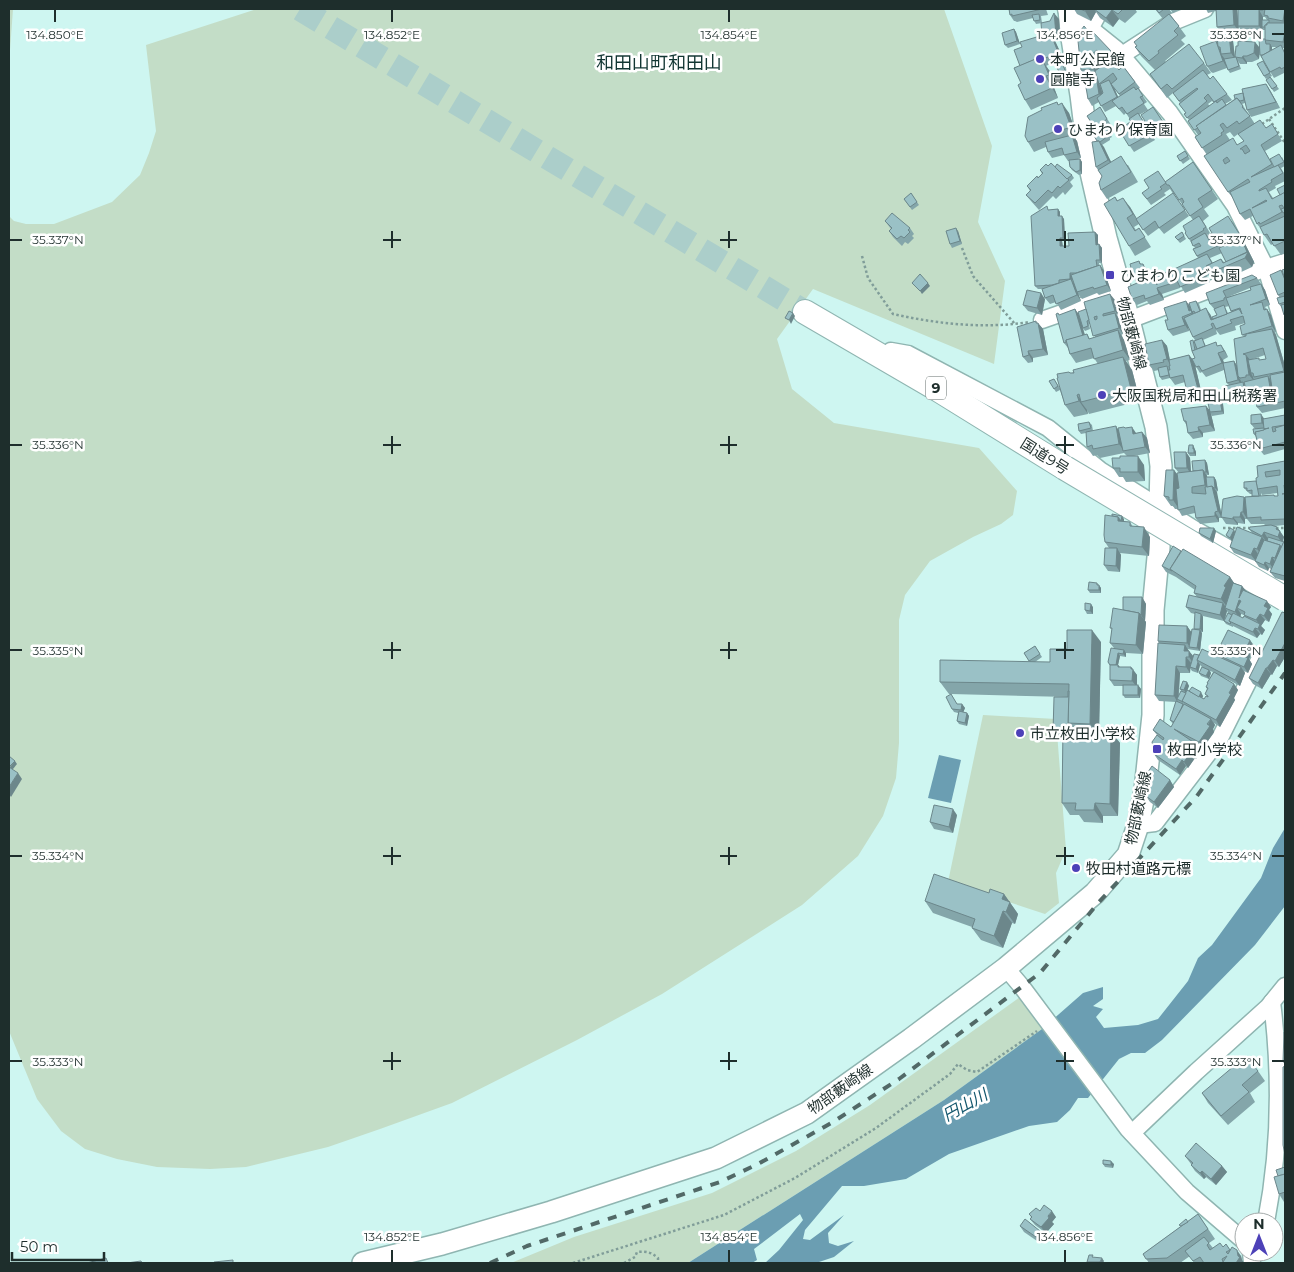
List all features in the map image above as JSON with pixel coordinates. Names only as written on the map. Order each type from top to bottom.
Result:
[{"type":"highway","name":"国道9号","points":[[805,312],[940,390],[1284,609]]},
{"type":"main road","name":"物部藪崎線","points":[[363,1263],[496,1228],[716,1158],[807,1113],[1006,968],[1095,893],[1128,855],[1138,825],[1145,790],[1153,715],[1153,610],[1159,547],[1161,466],[1156,427],[1090,168],[1068,10]]},
{"type":"street","points":[[1090,29],[1101,9]]},
{"type":"street","points":[[1122,56],[1173,22],[1205,9]]},
{"type":"street","points":[[1068,10],[1090,29],[1103,37],[1122,56],[1170,113],[1235,206],[1266,268],[1285,332]]},
{"type":"street","points":[[1129,320],[1285,262]]},
{"type":"street","points":[[1042,320],[1121,292]]},
{"type":"street","points":[[886,360],[891,351],[908,354],[1048,428],[1100,470],[1194,529],[1285,580]]},
{"type":"street","points":[[1138,825],[1155,823],[1220,738],[1268,643]]},
{"type":"street","points":[[1006,968],[1130,1131],[1187,1192],[1234,1232]]},
{"type":"street","points":[[1130,1131],[1272,1002],[1285,986]]},
{"type":"street","points":[[1268,1212],[1272,1190],[1277,1128],[1276,1033],[1272,1002]]},
{"type":"path","points":[[1261,124],[1285,108]]},
{"type":"path","points":[[1269,119],[1285,143]]},
{"type":"path","points":[[962,248],[973,276],[1015,324]]},
{"type":"path","points":[[862,256],[868,278],[893,314],[930,322],[978,326],[1042,320]]},
{"type":"path","points":[[1222,528],[1258,528]]},
{"type":"path","points":[[1267,528],[1285,528]]},
{"type":"path","points":[[574,1263],[724,1215],[794,1178],[876,1128],[950,1074],[958,1064],[967,1070],[977,1072],[1038,1030],[1038,1027]]},
{"type":"path","points":[[624,1263],[635,1257],[638,1252],[648,1252],[653,1253],[658,1258],[658,1263]]},
{"type":"green space","points":[[9,9],[13,9],[9,64]]},
{"type":"green space","points":[[257,9],[944,9],[992,146],[978,222],[1005,281],[994,364],[813,289],[777,339],[792,389],[834,423],[979,448],[1017,491],[1013,515],[1001,524],[930,561],[905,595],[899,620],[899,743],[896,778],[883,816],[858,856],[802,905],[662,994],[577,1040],[452,1103],[328,1147],[246,1167],[210,1169],[157,1167],[117,1159],[85,1149],[61,1131],[37,1099],[9,1031],[9,216],[14,221],[26,224],[54,224],[112,202],[140,175],[156,131],[146,45]]},
{"type":"green space","points":[[983,715],[1056,719],[1066,850],[1056,873],[1059,903],[1045,914],[948,882]]},
{"type":"green space","points":[[1020,997],[1042,1029],[944,1100],[688,1263],[511,1263],[574,1237],[712,1193],[796,1151],[870,1105]]},
{"type":"water","points":[[939,755],[961,760],[951,803],[928,798]]},
{"type":"water","name":"円山川","points":[[1285,828],[1285,906],[1255,945],[1162,1040],[1145,1053],[1131,1053],[1119,1059],[1088,1098],[1078,1098],[1070,1110],[1057,1122],[1029,1126],[949,1154],[906,1179],[864,1186],[842,1186],[805,1230],[803,1239],[810,1240],[844,1215],[828,1233],[829,1243],[838,1246],[854,1241],[834,1257],[816,1263],[765,1263],[779,1250],[803,1220],[800,1214],[754,1249],[757,1260],[752,1263],[688,1263],[944,1100],[1042,1029],[1083,993],[1103,987],[1103,999],[1093,1006],[1103,1009],[1096,1017],[1104,1028],[1138,1025],[1158,1019],[1188,981],[1198,958],[1212,945],[1261,878],[1273,848]]},
{"type":"building","points":[[1009,9],[1042,9],[1012,16]]},
{"type":"building","points":[[1094,9],[1123,9],[1118,14],[1112,10],[1106,18]]},
{"type":"building","points":[[1156,9],[1164,9],[1159,13]]},
{"type":"building","points":[[1216,9],[1233,9],[1234,25],[1217,27]]},
{"type":"building","points":[[1238,9],[1263,9],[1259,10],[1259,26],[1238,26]]},
{"type":"building","points":[[1265,9],[1285,9],[1283,21],[1268,18],[1268,16],[1264,15]]},
{"type":"building","points":[[1054,13],[1056,34],[1042,35],[1041,23],[1050,21]]},
{"type":"building","points":[[1039,14],[1040,20],[1034,21],[1032,15]]},
{"type":"building","points":[[1169,14],[1179,26],[1174,31],[1178,35],[1149,61],[1135,47],[1137,46],[1134,42]]},
{"type":"building","points":[[1262,20],[1269,20],[1265,27],[1262,27]]},
{"type":"building","points":[[1267,23],[1285,23],[1283,42],[1265,40],[1265,25]]},
{"type":"building","points":[[1084,26],[1090,33],[1092,31],[1111,51],[1104,58],[1097,50],[1091,55],[1093,69],[1081,70],[1078,41],[1083,37],[1079,33]]},
{"type":"building","points":[[1014,29],[1017,41],[1005,45],[1002,33]]},
{"type":"building","points":[[1230,31],[1238,31],[1238,37],[1230,37]]},
{"type":"building","points":[[1229,35],[1231,53],[1221,54],[1217,36]]},
{"type":"building","points":[[1040,36],[1047,39],[1052,37],[1058,52],[1049,59],[1048,57],[1040,60],[1038,58],[1020,66],[1014,50],[1022,47],[1020,42]]},
{"type":"building","points":[[1259,39],[1265,39],[1266,44],[1270,44],[1270,51],[1263,55],[1260,55]]},
{"type":"building","points":[[1216,41],[1223,61],[1207,66],[1200,47]]},
{"type":"building","points":[[1238,41],[1255,42],[1254,53],[1242,58],[1235,57]]},
{"type":"building","points":[[1189,44],[1204,63],[1172,89],[1167,84],[1161,89],[1150,74]]},
{"type":"building","points":[[1281,45],[1285,54],[1285,67],[1281,69],[1280,67],[1270,72],[1261,56]]},
{"type":"building","points":[[1236,57],[1239,66],[1228,70],[1224,59]]},
{"type":"building","points":[[1038,58],[1041,65],[1044,63],[1049,75],[1046,76],[1052,88],[1025,100],[1018,85],[1021,83],[1014,68]]},
{"type":"building","points":[[1060,59],[1065,70],[1059,72],[1054,61]]},
{"type":"building","points":[[1110,60],[1119,70],[1123,66],[1135,82],[1119,94],[1111,84],[1117,79],[1113,73],[1099,84],[1095,71]]},
{"type":"building","points":[[1263,61],[1270,73],[1264,76],[1257,64]]},
{"type":"building","points":[[1203,70],[1210,79],[1213,76],[1227,94],[1214,102],[1208,94],[1204,98],[1207,101],[1187,118],[1184,114],[1186,113],[1179,104],[1198,89],[1179,101],[1173,93]]},
{"type":"building","points":[[1096,75],[1099,94],[1088,99],[1084,76]]},
{"type":"building","points":[[1270,77],[1277,86],[1272,89],[1266,80]]},
{"type":"building","points":[[1109,80],[1117,97],[1101,106],[1097,98],[1103,93],[1100,84]]},
{"type":"building","points":[[1266,84],[1276,102],[1247,110],[1242,89]]},
{"type":"building","points":[[1134,87],[1136,90],[1138,88],[1143,96],[1140,97],[1144,103],[1127,114],[1122,107],[1119,109],[1112,101]]},
{"type":"building","points":[[1243,93],[1244,100],[1235,99],[1234,95]]},
{"type":"building","points":[[1237,98],[1250,116],[1239,124],[1237,121],[1227,128],[1223,123],[1220,125],[1224,131],[1221,133],[1222,135],[1202,148],[1195,137],[1201,133],[1196,126]]},
{"type":"building","points":[[1222,99],[1226,105],[1196,126],[1198,128],[1194,130],[1188,121],[1216,101],[1217,103]]},
{"type":"building","points":[[1057,102],[1058,105],[1062,103],[1071,127],[1028,142],[1025,136],[1028,117],[1042,110],[1041,108]]},
{"type":"building","points":[[1100,107],[1107,119],[1095,128],[1087,116]]},
{"type":"building","points":[[1153,107],[1165,125],[1150,132],[1151,134],[1129,146],[1121,133],[1128,128],[1126,125],[1130,122],[1132,125],[1138,121],[1140,124],[1145,121],[1141,115]]},
{"type":"building","points":[[1138,113],[1143,121],[1133,124],[1129,119]]},
{"type":"building","points":[[1260,120],[1266,128],[1272,124],[1278,134],[1261,145],[1272,164],[1251,177],[1278,165],[1283,173],[1271,180],[1272,182],[1259,191],[1266,188],[1272,199],[1285,192],[1285,212],[1283,213],[1281,209],[1284,208],[1282,205],[1279,206],[1282,212],[1260,224],[1259,222],[1257,224],[1250,209],[1240,214],[1230,192],[1250,182],[1248,179],[1228,192],[1204,156],[1233,138],[1237,145],[1244,141],[1238,134]],"holes":[[[1246,145],[1250,151],[1245,154],[1240,149]],[[1227,157],[1230,161],[1225,164],[1223,160]]]},
{"type":"building","points":[[1105,127],[1110,134],[1100,142],[1097,141],[1093,134]]},
{"type":"building","points":[[1072,135],[1077,152],[1064,155],[1062,148],[1048,152],[1045,142]]},
{"type":"building","points":[[1099,141],[1108,160],[1096,167],[1092,142]]},
{"type":"building","points":[[1185,151],[1188,156],[1180,161],[1177,156]]},
{"type":"building","points":[[1279,154],[1284,162],[1274,167],[1270,159]]},
{"type":"building","points":[[1121,156],[1131,172],[1101,190],[1099,183],[1102,176],[1098,170]]},
{"type":"building","points":[[1080,159],[1080,170],[1076,172],[1070,167],[1069,160]]},
{"type":"building","points":[[1193,162],[1212,190],[1198,199],[1203,207],[1190,216],[1182,204],[1184,202],[1182,198],[1179,200],[1165,182]]},
{"type":"building","points":[[1051,163],[1069,180],[1060,188],[1058,186],[1052,193],[1048,190],[1035,203],[1026,195],[1031,190],[1027,186],[1043,173],[1040,170],[1046,164],[1048,166]]},
{"type":"building","points":[[1057,164],[1072,175],[1067,179],[1055,167]]},
{"type":"building","points":[[1158,171],[1166,183],[1160,187],[1162,189],[1147,199],[1142,193],[1149,188],[1144,180]]},
{"type":"building","points":[[1285,185],[1285,192],[1280,195],[1277,189]]},
{"type":"building","points":[[911,193],[917,202],[910,207],[904,199]]},
{"type":"building","points":[[1173,193],[1185,210],[1159,228],[1155,221],[1143,230],[1136,219]]},
{"type":"building","points":[[1115,197],[1117,201],[1123,198],[1133,214],[1127,218],[1135,231],[1139,228],[1145,237],[1129,246],[1104,204]]},
{"type":"building","points":[[1047,206],[1048,210],[1058,209],[1058,216],[1062,216],[1063,238],[1060,238],[1060,246],[1069,246],[1068,233],[1095,232],[1096,245],[1099,244],[1100,260],[1096,260],[1097,266],[1076,273],[1070,273],[1070,279],[1059,280],[1059,283],[1052,285],[1035,286],[1031,216]]},
{"type":"building","points":[[892,213],[910,228],[908,230],[910,232],[904,238],[901,236],[897,239],[889,231],[892,228],[885,221]]},
{"type":"building","points":[[1199,216],[1206,227],[1189,239],[1183,226]]},
{"type":"building","points":[[1228,216],[1240,235],[1197,256],[1193,249],[1201,246],[1199,243],[1193,246],[1191,241],[1205,233],[1210,240],[1208,235],[1212,233],[1209,228]]},
{"type":"building","points":[[1285,216],[1285,241],[1274,246],[1267,234],[1264,235],[1260,227]]},
{"type":"building","points":[[956,228],[960,241],[950,244],[946,231]]},
{"type":"building","points":[[1182,232],[1184,236],[1178,240],[1175,237]]},
{"type":"building","points":[[1241,238],[1247,252],[1226,262],[1219,248]]},
{"type":"building","points":[[1248,252],[1245,258],[1217,270],[1216,268],[1209,271],[1206,266],[1221,259],[1223,263]]},
{"type":"building","points":[[1207,254],[1212,263],[1203,270],[1206,276],[1180,287],[1172,270]]},
{"type":"building","points":[[1139,261],[1140,264],[1143,264],[1146,275],[1134,279],[1130,264]]},
{"type":"building","points":[[1100,265],[1107,285],[1077,292],[1071,275]]},
{"type":"building","points":[[1285,269],[1285,280],[1282,270]]},
{"type":"building","points":[[1281,270],[1285,280],[1285,292],[1278,295],[1270,275]]},
{"type":"building","points":[[1170,271],[1171,274],[1173,273],[1176,282],[1157,288],[1159,294],[1145,299],[1144,295],[1132,299],[1128,287],[1153,276],[1157,285],[1154,276]]},
{"type":"building","points":[[920,274],[928,283],[920,291],[912,283]]},
{"type":"building","points":[[1252,275],[1257,278],[1223,291],[1226,297],[1224,300],[1210,304],[1206,293]]},
{"type":"building","points":[[1071,279],[1077,295],[1056,304],[1053,295],[1045,298],[1042,289]]},
{"type":"building","points":[[1261,284],[1266,299],[1250,305],[1262,302],[1264,310],[1267,309],[1272,326],[1242,335],[1240,326],[1245,324],[1243,316],[1230,320],[1232,323],[1216,329],[1213,323],[1211,324],[1213,328],[1193,337],[1184,318],[1206,308],[1211,320],[1239,309],[1242,314],[1240,308],[1231,311],[1226,298],[1251,290],[1250,287]]},
{"type":"building","points":[[1027,290],[1041,293],[1037,308],[1023,305]]},
{"type":"building","points":[[1110,294],[1115,311],[1103,314],[1103,316],[1115,313],[1119,328],[1093,336],[1084,302]]},
{"type":"building","points":[[1285,296],[1285,302],[1279,304],[1277,298]]},
{"type":"building","points":[[1186,301],[1189,311],[1191,310],[1192,313],[1182,317],[1185,325],[1168,330],[1165,320],[1168,320],[1164,308]]},
{"type":"building","points":[[1196,301],[1200,311],[1195,313],[1194,311],[1192,312],[1189,303]]},
{"type":"building","points":[[1285,304],[1285,314],[1284,315],[1281,305]]},
{"type":"building","points":[[1224,305],[1227,314],[1213,319],[1212,317],[1217,315],[1214,309]]},
{"type":"building","points":[[1075,309],[1083,336],[1066,340],[1064,343],[1056,314],[1058,313],[1059,315]]},
{"type":"building","points":[[1086,309],[1089,320],[1087,321],[1088,326],[1083,328],[1078,312]]},
{"type":"building","points":[[789,311],[793,313],[789,320],[785,318]]},
{"type":"building","points":[[1036,321],[1043,349],[1028,351],[1029,355],[1023,357],[1017,327]]},
{"type":"building","points":[[1272,329],[1284,371],[1254,377],[1248,360],[1266,359],[1263,348],[1243,354],[1246,355],[1249,375],[1240,378],[1238,376],[1234,339],[1246,336],[1246,334]]},
{"type":"building","points":[[1118,330],[1123,350],[1094,359],[1091,348],[1070,354],[1066,340],[1087,334],[1089,339]]},
{"type":"building","points":[[1202,338],[1205,346],[1197,349],[1194,341]]},
{"type":"building","points":[[1162,340],[1167,359],[1163,360],[1164,362],[1149,365],[1145,344]]},
{"type":"building","points":[[1193,340],[1195,350],[1192,351],[1190,341]]},
{"type":"building","points":[[1216,342],[1217,346],[1221,345],[1224,351],[1218,353],[1222,363],[1202,371],[1199,366],[1196,367],[1192,359],[1195,358],[1192,351]]},
{"type":"building","points":[[1189,355],[1199,393],[1188,396],[1183,375],[1170,378],[1168,370],[1170,370],[1169,360]]},
{"type":"building","points":[[1123,357],[1131,389],[1081,402],[1079,394],[1077,395],[1079,401],[1065,405],[1057,374],[1074,373],[1073,370]]},
{"type":"building","points":[[1234,361],[1238,380],[1227,383],[1223,363]]},
{"type":"building","points":[[1167,366],[1169,375],[1160,377],[1158,368]]},
{"type":"building","points":[[1285,372],[1285,401],[1257,407],[1254,391],[1247,393],[1244,382],[1268,376],[1270,387],[1262,390],[1272,388],[1270,375]]},
{"type":"building","points":[[1054,379],[1058,386],[1054,389],[1049,381]]},
{"type":"building","points":[[1243,382],[1245,393],[1227,395],[1225,386]]},
{"type":"building","points":[[1220,401],[1222,411],[1210,412],[1208,403]]},
{"type":"building","points":[[1206,406],[1210,425],[1198,427],[1199,431],[1188,433],[1181,409]]},
{"type":"building","points":[[1261,414],[1262,423],[1251,424],[1251,415]]},
{"type":"building","points":[[1285,415],[1285,425],[1285,442],[1259,449],[1255,432],[1269,428],[1264,429],[1263,419]],"holes":[[[1285,425],[1275,428],[1276,431],[1273,432],[1272,427]]]},
{"type":"building","points":[[1089,422],[1091,428],[1079,431],[1078,424]]},
{"type":"building","points":[[1116,426],[1119,444],[1093,449],[1092,445],[1087,447],[1086,432]]},
{"type":"building","points":[[1132,427],[1133,434],[1142,432],[1145,447],[1123,451],[1118,428]]},
{"type":"building","points":[[1264,428],[1264,430],[1254,434],[1253,429]]},
{"type":"building","points":[[1189,445],[1193,445],[1194,453],[1188,453]]},
{"type":"building","points":[[1174,452],[1186,452],[1187,468],[1175,468]]},
{"type":"building","points":[[1120,456],[1138,456],[1138,472],[1120,472],[1120,468],[1113,468],[1112,458],[1120,458]]},
{"type":"building","points":[[1205,460],[1206,472],[1203,470],[1193,471],[1192,461]]},
{"type":"building","points":[[1285,461],[1285,493],[1282,494],[1285,494],[1285,519],[1261,520],[1261,517],[1247,518],[1245,497],[1278,496],[1277,486],[1257,489],[1257,466]],"holes":[[[1280,470],[1280,475],[1266,477],[1265,472]]]},
{"type":"building","points":[[1166,470],[1174,470],[1173,500],[1169,500],[1169,497],[1164,496]]},
{"type":"building","points":[[1203,470],[1205,485],[1192,487],[1192,493],[1206,494],[1205,487],[1212,486],[1218,511],[1215,512],[1215,516],[1196,518],[1194,506],[1178,510],[1176,489],[1179,488],[1177,473]]},
{"type":"building","points":[[1206,477],[1214,477],[1215,488],[1212,486],[1207,487]]},
{"type":"building","points":[[1256,481],[1259,496],[1252,496],[1252,490],[1247,491],[1247,488],[1244,488],[1244,482]]},
{"type":"building","points":[[1237,496],[1244,497],[1243,512],[1241,512],[1240,517],[1233,517],[1233,519],[1221,517],[1223,499]]},
{"type":"building","points":[[1112,514],[1122,516],[1121,521],[1118,517],[1112,516]]},
{"type":"building","points":[[1105,515],[1118,517],[1118,521],[1130,522],[1130,526],[1144,527],[1142,547],[1105,542]]},
{"type":"building","points":[[1271,525],[1277,527],[1276,529],[1280,531],[1278,537],[1264,532],[1262,536],[1249,529],[1250,527]]},
{"type":"building","points":[[1237,527],[1262,537],[1257,549],[1254,548],[1251,555],[1230,547]]},
{"type":"building","points":[[1200,528],[1214,528],[1210,539],[1199,533]]},
{"type":"building","points":[[1230,528],[1234,530],[1230,538],[1226,535]]},
{"type":"building","points":[[1268,537],[1284,542],[1281,548],[1280,545],[1267,541]]},
{"type":"building","points":[[1285,539],[1285,576],[1270,572]]},
{"type":"building","points":[[1264,540],[1280,545],[1275,558],[1272,557],[1270,564],[1265,562],[1264,565],[1255,561]]},
{"type":"building","points":[[1173,546],[1181,551],[1170,569],[1172,571],[1162,566]]},
{"type":"building","points":[[1105,548],[1117,548],[1116,566],[1104,565]]},
{"type":"building","points":[[1183,549],[1230,577],[1224,586],[1226,587],[1221,599],[1194,593],[1196,586],[1170,569]]},
{"type":"building","points":[[1089,582],[1097,583],[1099,590],[1088,590]]},
{"type":"building","points":[[1233,583],[1242,586],[1239,598],[1243,590],[1267,601],[1264,606],[1268,608],[1264,616],[1260,614],[1256,620],[1244,615],[1245,612],[1237,608],[1241,601],[1239,600],[1235,612],[1225,608]]},
{"type":"building","points":[[1189,595],[1223,603],[1220,615],[1186,607]]},
{"type":"building","points":[[1123,597],[1142,597],[1141,615],[1123,610]]},
{"type":"building","points":[[1085,603],[1091,604],[1090,611],[1085,610]]},
{"type":"building","points":[[1113,608],[1139,613],[1136,645],[1110,643]]},
{"type":"building","points":[[1195,612],[1201,614],[1200,629],[1194,629]]},
{"type":"building","points":[[1282,612],[1285,613],[1285,643],[1275,661],[1273,660],[1266,668],[1258,683],[1249,678]]},
{"type":"building","points":[[1228,613],[1232,615],[1229,621],[1230,624],[1224,621]]},
{"type":"building","points":[[1233,613],[1260,624],[1258,629],[1255,628],[1253,632],[1229,621]]},
{"type":"building","points":[[1159,625],[1187,626],[1187,643],[1158,641]]},
{"type":"building","points":[[1192,629],[1200,630],[1197,648],[1189,647]]},
{"type":"building","points":[[1067,630],[1092,630],[1090,724],[1068,723],[1069,684],[940,682],[940,660],[1050,662],[1050,649],[1067,649]]},
{"type":"building","points":[[1228,630],[1250,640],[1243,656],[1248,658],[1244,667],[1214,653],[1217,649],[1221,651],[1223,646],[1221,644]]},
{"type":"building","points":[[1158,643],[1185,645],[1184,651],[1189,651],[1189,657],[1186,657],[1186,667],[1176,666],[1174,696],[1155,695]]},
{"type":"building","points":[[1035,646],[1040,654],[1029,661],[1024,653]]},
{"type":"building","points":[[1111,648],[1124,650],[1123,654],[1118,653],[1116,665],[1110,665],[1108,662]]},
{"type":"building","points":[[1202,649],[1241,667],[1235,680],[1197,660]]},
{"type":"building","points":[[1194,654],[1199,655],[1196,669],[1190,667]]},
{"type":"building","points":[[1110,665],[1131,667],[1133,669],[1132,681],[1110,680]]},
{"type":"building","points":[[1202,667],[1209,670],[1206,676],[1199,673]]},
{"type":"building","points":[[1214,672],[1234,684],[1229,693],[1231,694],[1216,720],[1182,701],[1187,690],[1204,699],[1206,696],[1208,697],[1205,694],[1208,688],[1206,687]]},
{"type":"building","points":[[1183,681],[1187,682],[1184,690],[1180,689]]},
{"type":"building","points":[[1123,685],[1138,685],[1138,695],[1123,695]]},
{"type":"building","points":[[1192,687],[1201,692],[1199,697],[1189,691]]},
{"type":"building","points":[[1069,691],[1068,723],[1072,728],[1063,728],[1063,732],[1053,732],[1054,697],[1068,697]]},
{"type":"building","points":[[1181,691],[1186,693],[1183,702],[1177,699]]},
{"type":"building","points":[[951,694],[957,704],[962,704],[961,710],[952,709],[946,697]]},
{"type":"building","points":[[1176,701],[1183,704],[1174,722],[1170,720]]},
{"type":"building","points":[[1184,704],[1211,719],[1207,724],[1210,726],[1199,742],[1174,729],[1196,744],[1184,762],[1182,760],[1176,769],[1154,754],[1157,749],[1153,746],[1152,742],[1157,735],[1163,740],[1164,738],[1153,730],[1160,719],[1171,727]]},
{"type":"building","points":[[959,711],[967,713],[965,723],[957,721]]},
{"type":"building","points":[[1063,728],[1109,729],[1111,731],[1110,804],[1095,803],[1094,810],[1075,810],[1076,803],[1062,803]]},
{"type":"building","points":[[9,756],[15,761],[9,767]]},
{"type":"building","points":[[1152,766],[1170,780],[1154,802],[1146,796],[1147,783],[1150,779],[1148,772]]},
{"type":"building","points":[[9,767],[18,773],[9,787]]},
{"type":"building","points":[[934,805],[953,809],[949,827],[930,822]]},
{"type":"building","points":[[934,874],[989,893],[990,889],[1004,894],[1002,899],[1010,902],[1006,912],[1003,911],[994,936],[972,928],[975,919],[925,901]]},
{"type":"building","points":[[1284,1032],[1285,1062],[1283,1062]]},
{"type":"building","points":[[1246,1056],[1258,1071],[1242,1085],[1249,1092],[1221,1116],[1202,1093]]},
{"type":"building","points":[[1285,1066],[1285,1155],[1283,1145],[1283,1067]]},
{"type":"building","points":[[1196,1143],[1222,1166],[1211,1179],[1202,1171],[1200,1173],[1185,1156]]},
{"type":"building","points":[[1103,1160],[1111,1161],[1111,1165],[1103,1164]]},
{"type":"building","points":[[1285,1167],[1285,1174],[1278,1176],[1276,1170]]},
{"type":"building","points":[[1285,1174],[1285,1192],[1279,1194],[1274,1177]]},
{"type":"building","points":[[1044,1205],[1052,1211],[1041,1227],[1030,1219],[1032,1217],[1029,1214],[1036,1208],[1040,1211]]},
{"type":"building","points":[[1198,1214],[1208,1229],[1167,1258],[1146,1259],[1143,1254]]},
{"type":"building","points":[[1025,1219],[1040,1231],[1036,1237],[1020,1226]]},
{"type":"building","points":[[1186,1219],[1188,1222],[1181,1226],[1179,1225]]},
{"type":"building","points":[[1204,1237],[1209,1243],[1207,1245],[1210,1250],[1220,1243],[1223,1247],[1226,1244],[1230,1250],[1226,1252],[1228,1254],[1232,1247],[1234,1248],[1234,1262],[1237,1262],[1204,1263],[1200,1257],[1193,1261],[1185,1251]]},
{"type":"building","points":[[1089,1255],[1102,1258],[1100,1262],[1087,1262]]},
{"type":"building","points":[[106,1258],[108,1263],[87,1263]]},
{"type":"building","points":[[233,1260],[233,1263],[214,1263],[214,1262]]},
{"type":"tunnel","points":[[300,9],[805,312]]},
{"type":"railway","points":[[490,1263],[527,1246],[720,1182],[758,1164],[833,1122],[899,1079],[1040,973],[1099,902],[1197,796],[1285,673]]},
{"type":"place","name":"本町公民館","points":[[1040,59]]},
{"type":"place","name":"圓龍寺","points":[[1040,79]]},
{"type":"place","name":"ひまわり保育園","points":[[1058,129]]},
{"type":"place","name":"ひまわりこども園","points":[[1110,275]]},
{"type":"place","name":"大阪国税局和田山税務署","points":[[1102,395]]},
{"type":"place","name":"市立枚田小学校","points":[[1020,733]]},
{"type":"place","name":"枚田小学校","points":[[1157,749]]},
{"type":"place","name":"牧田村道路元標","points":[[1076,868]]},
{"type":"district","name":"和田山町和田山","points":[[659,63]]}]
